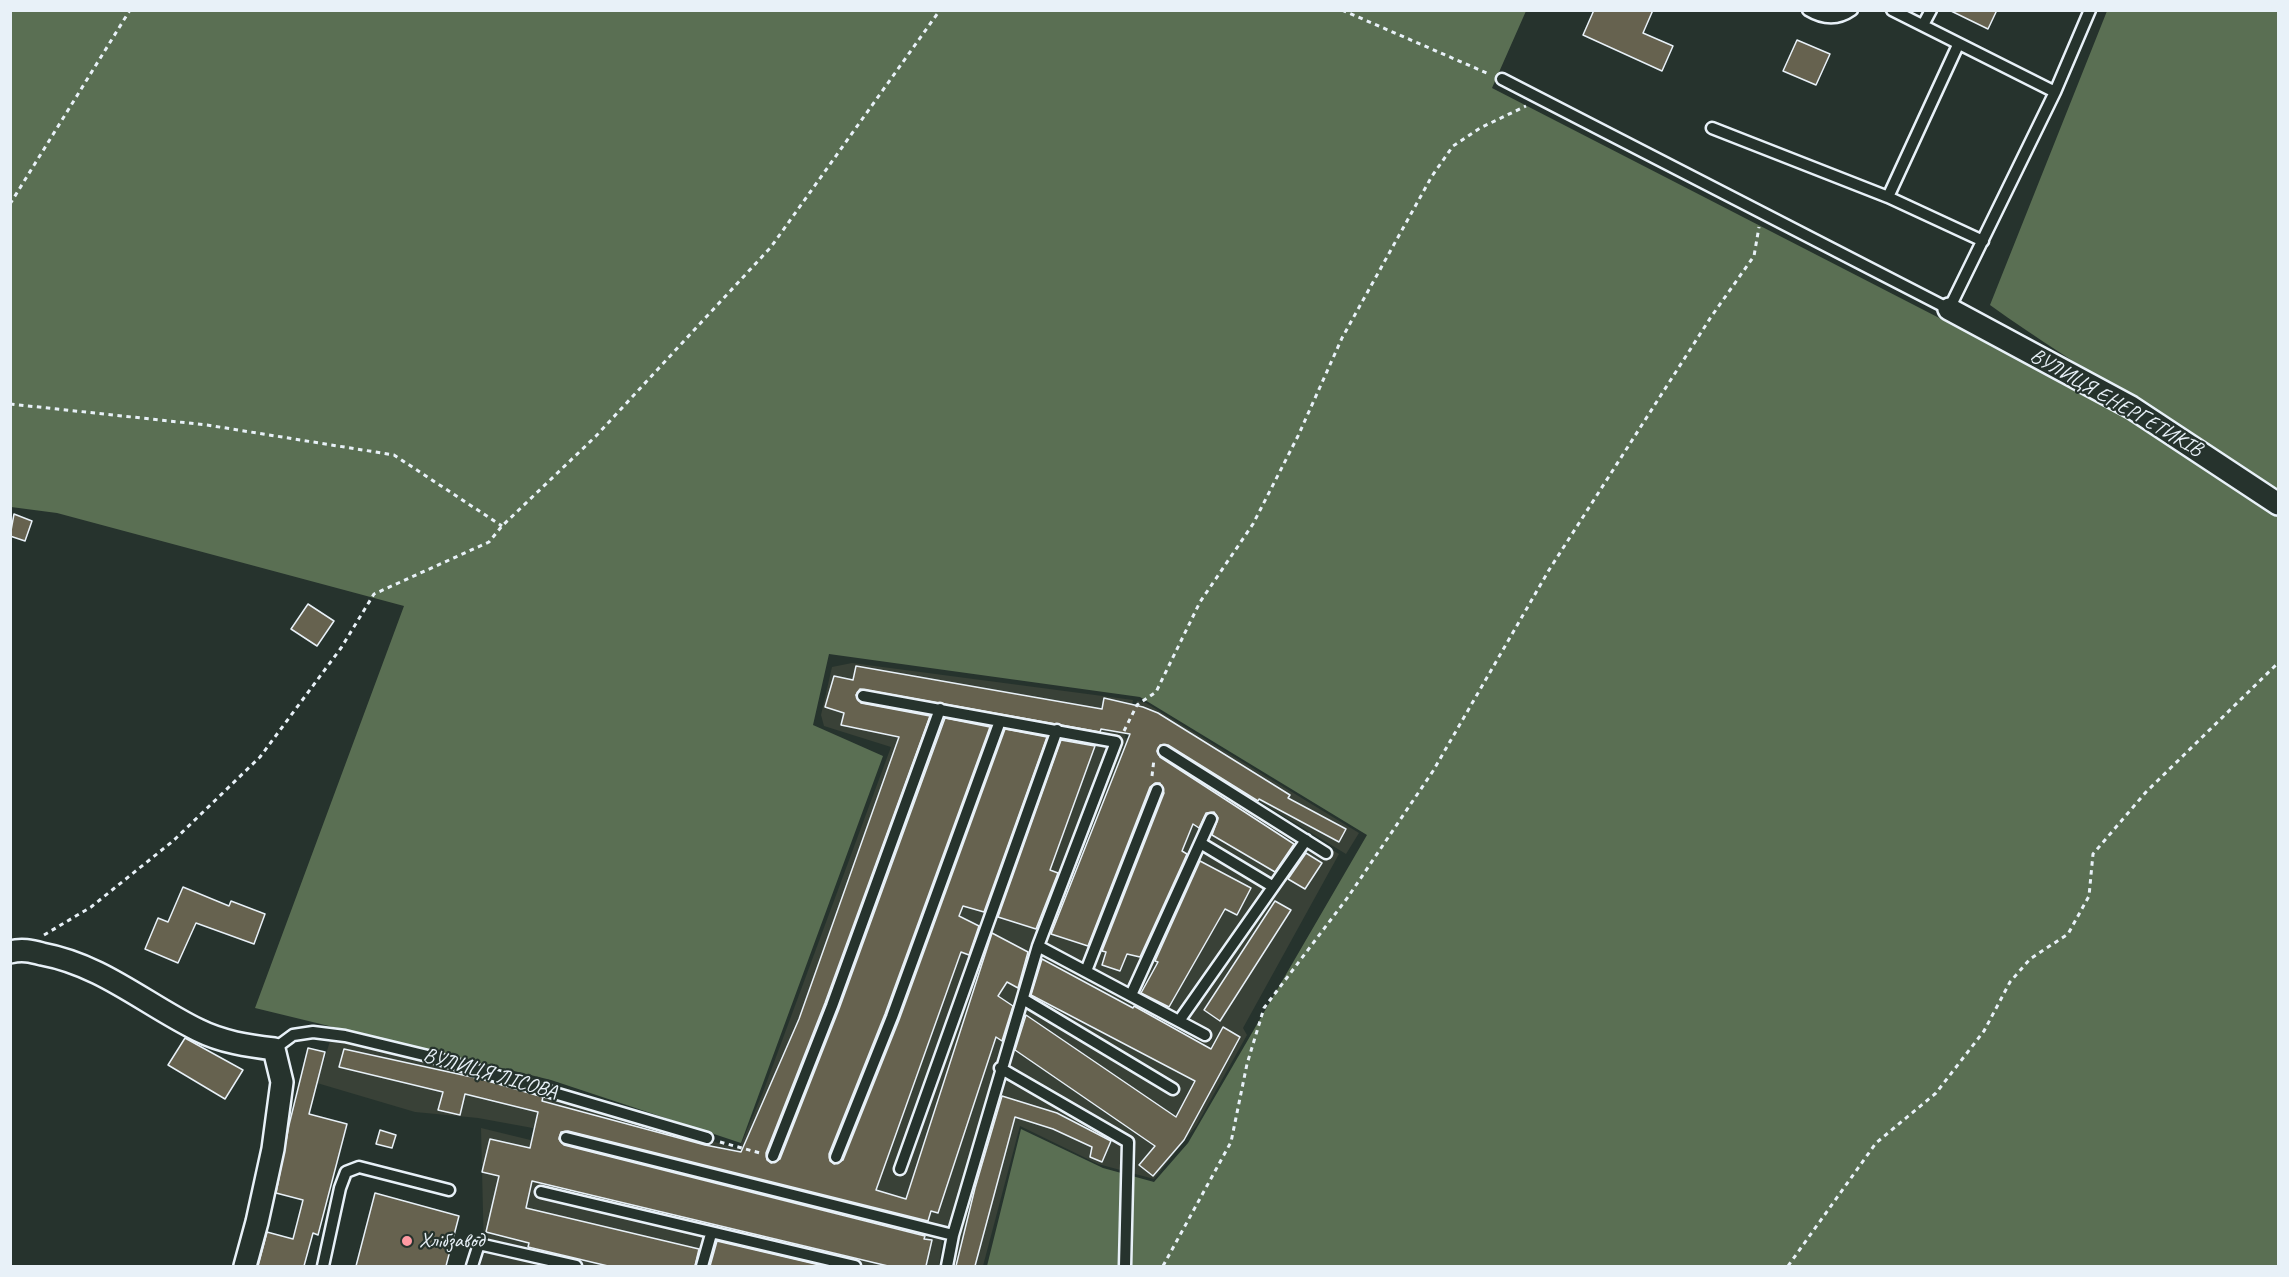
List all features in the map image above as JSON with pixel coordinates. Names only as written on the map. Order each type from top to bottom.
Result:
[{"type":"street","name":"ВУЛИЦЯ ЕНЕРГЕТИКІВ","points":[[1948,309],[2131,407],[2278,504]]},
{"type":"street","points":[[15,951],[65,958],[104,974],[199,1031],[237,1044],[274,1049],[282,1082],[273,1149],[257,1222],[244,1266]]},
{"type":"lane","points":[[1808,10],[1821,17],[1834,18],[1852,10]]},
{"type":"lane","points":[[1892,10],[2055,92]]},
{"type":"lane","points":[[1923,25],[1931,10]]},
{"type":"lane","points":[[1502,79],[1948,309],[2055,92],[2090,10]]},
{"type":"lane","points":[[1888,197],[1958,45]]},
{"type":"lane","points":[[1712,128],[1888,197],[1983,241]]},
{"type":"lane","points":[[864,696],[1116,742],[1038,946],[1000,1068],[953,1235],[947,1266]]},
{"type":"lane","points":[[773,1156],[832,1006],[940,709]]},
{"type":"lane","points":[[836,1157],[892,1017],[1000,721]]},
{"type":"lane","points":[[900,1170],[1057,730]]},
{"type":"lane","points":[[1164,751],[1326,853]]},
{"type":"lane","points":[[1086,971],[1157,790]]},
{"type":"lane","points":[[1131,995],[1202,844],[1211,819]]},
{"type":"lane","points":[[1179,1021],[1306,840]]},
{"type":"lane","points":[[1202,844],[1272,886]]},
{"type":"lane","points":[[1038,946],[1205,1035]]},
{"type":"lane","points":[[1023,999],[1173,1089]]},
{"type":"lane","name":"ВУЛИЦЯ ЛІСОВА","points":[[274,1049],[293,1035],[313,1032],[345,1036],[432,1057],[707,1138]]},
{"type":"lane","points":[[1000,1068],[1128,1142],[1125,1266]]},
{"type":"lane","points":[[567,1138],[953,1235]]},
{"type":"lane","points":[[323,1266],[340,1188],[346,1172],[359,1167],[450,1190]]},
{"type":"lane","points":[[542,1192],[711,1234],[855,1266]]},
{"type":"lane","points":[[702,1266],[711,1234]]},
{"type":"lane","points":[[472,1266],[479,1244],[576,1266]]},
{"type":"path","points":[[10,204],[130,10]]},
{"type":"path","points":[[15,951],[90,907],[155,855],[260,757],[341,648],[374,594],[489,542],[502,526],[596,436],[771,247],[940,10]]},
{"type":"path","points":[[1342,10],[1502,79]]},
{"type":"path","points":[[1116,742],[1137,705],[1156,692],[1200,602],[1253,524],[1299,436],[1342,338],[1432,176],[1453,146],[1480,128],[1541,99]]},
{"type":"path","points":[[1163,1266],[1231,1142],[1247,1064],[1264,1008],[1348,897],[1433,771],[1549,570],[1712,317],[1754,256],[1761,213]]},
{"type":"path","points":[[10,404],[207,425],[394,455],[502,526]]},
{"type":"path","points":[[1788,1266],[1876,1143],[1936,1094],[1984,1031],[2010,982],[2030,959],[2068,934],[2089,896],[2093,854],[2146,792],[2278,663]]},
{"type":"path","points":[[1157,790],[1151,773],[1155,756],[1164,751]]},
{"type":"path","points":[[707,1138],[773,1156]]},
{"type":"shaded area","points":[[852,663],[1133,700],[1125,738],[1156,743],[1339,854],[1243,1028],[1247,1035],[1196,1126],[1154,1179],[1098,1164],[1020,1126],[983,1266],[943,1266],[947,1230],[560,1133],[478,1118],[415,1112],[317,1083],[331,1038],[478,1074],[739,1149],[763,1092],[891,747],[824,726],[821,715],[832,667]]},
{"type":"shaded area","points":[[1137,701],[1146,703],[1359,833],[1346,854],[1159,740],[1127,735]]},
{"type":"shaded area","points":[[481,1128],[942,1240],[939,1266],[480,1266],[484,1254]]},
{"type":"green space","points":[[11,11],[1526,11],[1492,88],[2126,414],[2278,516],[2278,1266],[987,1266],[1021,1129],[1103,1168],[1154,1182],[1188,1143],[1367,835],[1140,697],[829,654],[813,725],[883,756],[741,1143],[551,1080],[255,1008],[404,606],[57,513],[11,507]]},
{"type":"green space","points":[[2107,11],[2278,11],[2278,492],[2025,330],[1990,305]]},
{"type":"building","points":[[1594,10],[1653,10],[1643,33],[1673,46],[1662,71],[1583,35]]},
{"type":"building","points":[[1949,10],[1997,10],[1988,29]]},
{"type":"building","points":[[1797,40],[1830,54],[1816,85],[1783,71]]},
{"type":"building","points":[[14,514],[32,521],[25,541],[10,536]]},
{"type":"building","points":[[308,604],[334,621],[317,646],[291,629]]},
{"type":"building","points":[[856,666],[1102,709],[1104,698],[1143,707],[1158,713],[1290,795],[1288,798],[1346,829],[1339,842],[1259,799],[1258,801],[1168,745],[1160,745],[1157,751],[1160,757],[1294,844],[1275,872],[1212,835],[1218,818],[1214,812],[1206,813],[1199,828],[1193,824],[1182,851],[1187,854],[1140,957],[1127,954],[1120,971],[1102,965],[1106,952],[1102,951],[1164,793],[1160,783],[1155,783],[1150,787],[1088,946],[1051,934],[1130,734],[1101,729],[1100,732],[860,689],[856,695],[861,703],[930,716],[825,1003],[766,1153],[767,1160],[771,1163],[780,1159],[839,1009],[945,718],[990,727],[885,1014],[829,1154],[830,1161],[834,1164],[843,1160],[899,1020],[1005,729],[1047,737],[984,912],[963,906],[959,916],[979,926],[969,955],[961,952],[876,1190],[906,1199],[992,933],[1028,952],[1018,988],[1007,982],[998,996],[1013,1006],[1002,1041],[996,1037],[938,1213],[931,1211],[928,1221],[568,1131],[561,1132],[559,1139],[564,1145],[925,1236],[924,1239],[932,1240],[926,1266],[888,1266],[532,1181],[526,1208],[699,1249],[695,1266],[608,1266],[528,1247],[529,1243],[486,1232],[499,1176],[482,1172],[490,1139],[530,1148],[538,1112],[465,1094],[460,1115],[438,1110],[443,1092],[339,1067],[344,1049],[481,1079],[543,1097],[542,1101],[705,1145],[741,1152],[799,1019],[899,737],[841,725],[844,713],[825,707],[834,676],[853,680]]},
{"type":"building","points":[[1061,740],[1095,746],[1050,870],[1058,873],[1036,929],[998,917]]},
{"type":"building","points":[[1306,853],[1322,863],[1305,889],[1288,879]]},
{"type":"building","points":[[1200,861],[1251,888],[1237,915],[1225,909],[1169,1007],[1141,993],[1158,962],[1155,961]]},
{"type":"building","points":[[183,887],[229,906],[231,901],[265,914],[254,944],[196,923],[178,963],[145,949],[158,918],[168,922]]},
{"type":"building","points":[[1275,901],[1291,910],[1220,1021],[1204,1010]]},
{"type":"building","points":[[1042,959],[1211,1049],[1223,1027],[1240,1037],[1184,1140],[1153,1176],[1139,1165],[1155,1146],[1015,1050],[1026,1015],[1176,1117],[1195,1081],[1031,995]]},
{"type":"building","points":[[185,1038],[243,1070],[225,1099],[168,1065]]},
{"type":"building","points":[[308,1048],[325,1052],[309,1114],[347,1124],[318,1235],[313,1233],[304,1266],[258,1266],[267,1232],[293,1239],[303,1200],[276,1193],[289,1125]]},
{"type":"building","points":[[1002,1096],[1057,1113],[1111,1141],[1102,1162],[1090,1157],[1092,1147],[1053,1129],[1015,1117],[975,1266],[956,1266],[975,1188]]},
{"type":"building","points":[[380,1130],[396,1135],[392,1148],[376,1144]]},
{"type":"building","name":"Хлібзавод","points":[[375,1193],[459,1216],[446,1266],[356,1266]]},
{"type":"building","points":[[717,1241],[824,1266],[710,1266]]},
{"type":"place","name":"Хлібзавод","points":[[407,1241]]}]
